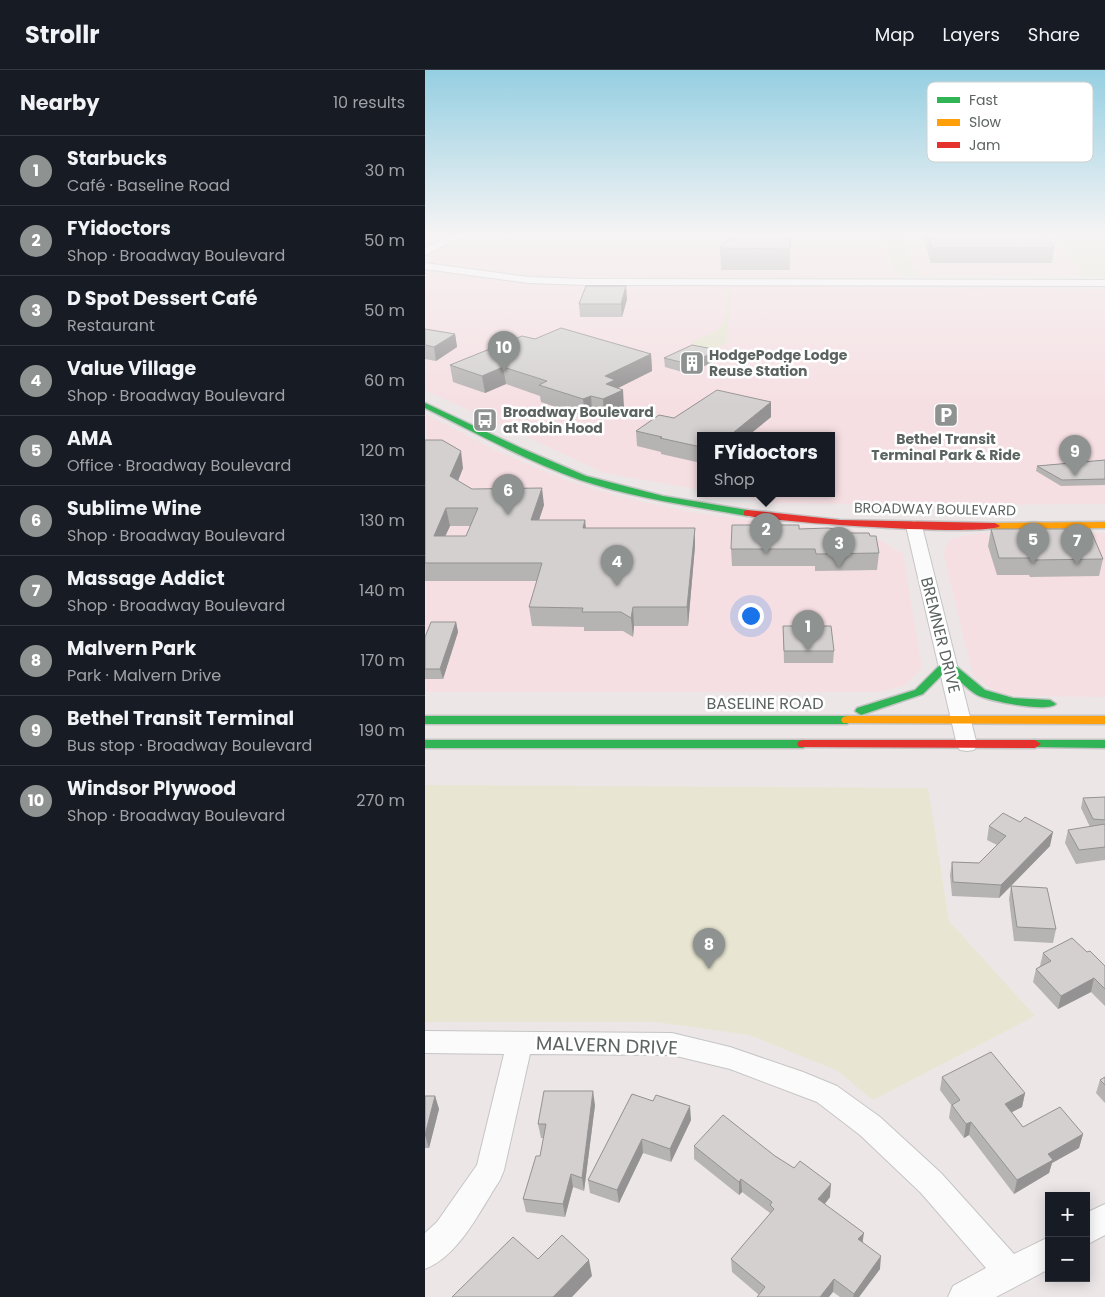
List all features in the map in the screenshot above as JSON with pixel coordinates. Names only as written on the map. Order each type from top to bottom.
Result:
[{"type":"main road","name":"BROADWAY BOULEVARD","points":[[425,405],[531,456],[583,478],[663,499],[775,517],[828,522],[914,526],[1105,524]]},
{"type":"main road","points":[[832,720],[919,692],[947,664],[981,692],[1012,701],[1058,704]]},
{"type":"main road","points":[[1077,709],[1105,718]]},
{"type":"main road","name":"BASELINE ROAD","points":[[425,720],[962,720],[1105,718]]},
{"type":"main road","points":[[425,744],[1105,744]]},
{"type":"street","name":"BREMNER DRIVE","points":[[914,526],[967,744]]},
{"type":"street","name":"MALVERN DRIVE","points":[[425,1042],[673,1044],[730,1058],[827,1094],[871,1126],[931,1183],[1009,1271]]},
{"type":"street","points":[[425,1254],[449,1232],[490,1170],[520,1042]]},
{"type":"street","points":[[1090,1227],[1105,1218]]},
{"type":"street","points":[[964,1297],[1009,1271],[1045,1254]]},
{"type":"shaded area","points":[[425,290],[1105,290],[1105,504],[777,503],[743,497],[835,497],[835,432],[697,432],[697,489],[605,473],[425,390]]},
{"type":"shaded area","points":[[716,290],[729,290],[731,292],[727,343],[713,349],[695,347],[692,343],[694,341],[713,333],[722,326],[727,294],[723,291]]},
{"type":"shaded area","points":[[425,414],[495,450],[567,481],[621,497],[689,512],[791,526],[869,533],[903,554],[922,668],[904,686],[879,692],[425,692]]},
{"type":"shaded area","points":[[981,533],[1105,533],[1105,697],[1016,696],[998,693],[973,676],[944,556],[945,547],[951,539]]},
{"type":"shaded area","points":[[425,785],[928,788],[949,921],[1035,1016],[873,1100],[838,1071],[749,1035],[656,1022],[425,1022]]},
{"type":"building","points":[[584,290],[625,290],[621,304],[579,304]]},
{"type":"building","points":[[561,328],[651,354],[605,376],[615,380],[606,384],[623,390],[603,399],[591,396],[583,399],[539,385],[547,381],[503,367],[482,376],[450,365],[522,336],[535,339]]},
{"type":"building","points":[[425,329],[455,334],[434,347],[425,345]]},
{"type":"building","points":[[692,345],[718,350],[689,364],[664,358]]},
{"type":"building","points":[[717,390],[771,402],[734,432],[697,432],[697,446],[636,431],[659,415],[674,418]]},
{"type":"building","points":[[425,440],[442,440],[461,451],[450,476],[472,489],[542,488],[531,520],[585,520],[583,528],[695,528],[687,607],[633,607],[631,618],[621,612],[582,612],[583,608],[529,607],[542,563],[425,563]],"holes":[[[446,508],[478,508],[466,536],[434,536]]]},
{"type":"building","points":[[1105,460],[1105,479],[1062,480],[1037,466]]},
{"type":"building","points":[[732,525],[799,525],[799,529],[828,528],[844,530],[845,533],[869,533],[870,536],[876,536],[879,553],[816,554],[815,549],[731,549]]},
{"type":"building","points":[[991,529],[1090,529],[1103,559],[1033,560],[1032,558],[999,558]]},
{"type":"building","points":[[431,622],[456,622],[440,669],[425,669],[425,637]]},
{"type":"building","points":[[783,626],[831,626],[834,651],[784,651]]},
{"type":"building","points":[[1105,797],[1105,820],[1093,819],[1083,798]]},
{"type":"building","points":[[1003,813],[1020,822],[1025,817],[1053,832],[1001,885],[953,882],[952,862],[979,863],[1006,836],[989,826]]},
{"type":"building","points":[[1105,824],[1105,847],[1079,850],[1068,830]]},
{"type":"building","points":[[1011,886],[1047,888],[1056,929],[1017,927]]},
{"type":"building","points":[[1072,938],[1087,952],[1090,951],[1105,966],[1105,989],[1094,978],[1061,996],[1036,969],[1051,961],[1043,953]]},
{"type":"building","points":[[991,1052],[1025,1093],[1005,1104],[1023,1127],[1060,1107],[1083,1134],[1048,1154],[1053,1160],[1017,1180],[971,1122],[966,1124],[952,1105],[960,1100],[942,1077]]},
{"type":"building","points":[[1105,1077],[1105,1085],[1100,1080]]},
{"type":"building","points":[[544,1091],[593,1091],[582,1178],[571,1174],[563,1204],[523,1199],[536,1156],[540,1156],[546,1124],[538,1124]]},
{"type":"building","points":[[632,1094],[653,1101],[656,1095],[690,1106],[670,1149],[642,1139],[617,1190],[588,1180]]},
{"type":"building","points":[[425,1096],[435,1096],[425,1135]]},
{"type":"building","points":[[723,1115],[775,1156],[794,1168],[800,1161],[831,1184],[818,1199],[864,1233],[858,1239],[881,1256],[854,1294],[834,1279],[820,1297],[757,1297],[765,1287],[731,1259],[774,1209],[770,1205],[772,1202],[741,1179],[739,1182],[694,1146]]},
{"type":"building","points":[[562,1235],[589,1260],[553,1297],[452,1297],[513,1237],[538,1259]]},
{"type":"traffic: fast","points":[[425,405],[520,451],[583,478],[663,499],[747,513]]},
{"type":"traffic: fast","points":[[861,711],[919,692],[947,664],[981,692],[1012,701],[1050,704]]},
{"type":"traffic: fast","points":[[425,720],[847,720]]},
{"type":"traffic: fast","points":[[425,744],[803,744]]},
{"type":"traffic: fast","points":[[1035,744],[1105,744]]},
{"type":"traffic: slow","points":[[995,526],[1105,525]]},
{"type":"traffic: slow","points":[[847,720],[1105,720]]},
{"type":"traffic: jam","points":[[747,513],[840,523],[995,526]]},
{"type":"traffic: jam","points":[[803,744],[1035,744]]},
{"type":"place","name":"HodgePodge Lodge Reuse Station","points":[[692,363]]},
{"type":"place","name":"Windsor Plywood","points":[[504,372]]},
{"type":"place","name":"Bethel Transit Terminal Park & Ride","points":[[946,415]]},
{"type":"place","name":"Broadway Boulevard at Robin Hood","points":[[485,420]]},
{"type":"place","name":"Bethel Transit Terminal","points":[[1075,476]]},
{"type":"place","name":"Sublime Wine","points":[[508,515]]},
{"type":"place","name":"FYidoctors","points":[[766,554]]},
{"type":"place","name":"AMA","points":[[1033,564]]},
{"type":"place","name":"Massage Addict","points":[[1077,565]]},
{"type":"place","name":"D Spot Dessert Café","points":[[839,568]]},
{"type":"place","name":"Value Village","points":[[617,586]]},
{"type":"place","name":"Starbucks","points":[[808,651]]},
{"type":"place","name":"Malvern Park","points":[[709,969]]}]
